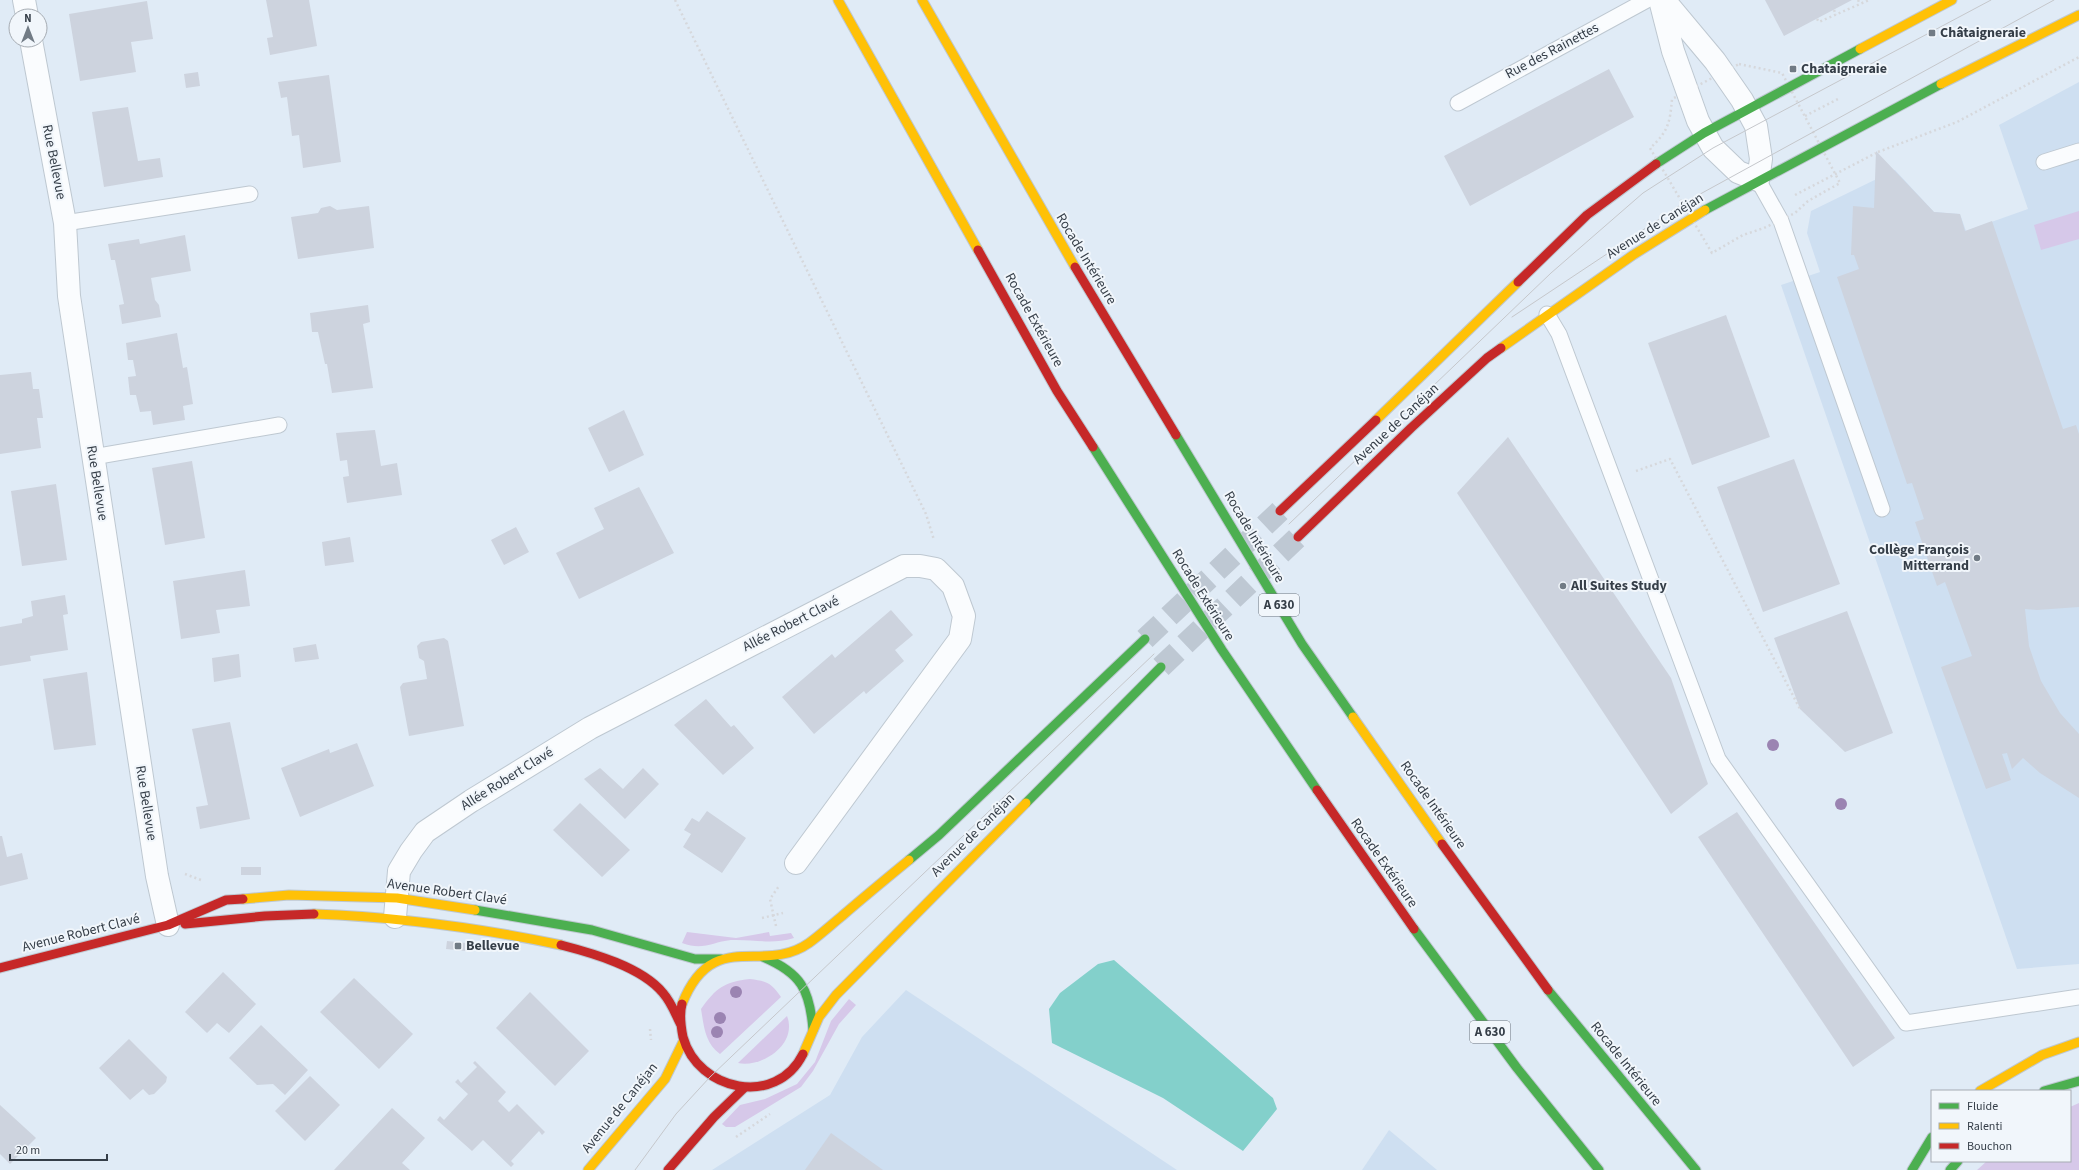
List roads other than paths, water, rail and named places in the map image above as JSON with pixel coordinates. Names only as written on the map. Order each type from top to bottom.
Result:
[{"type":"main road","name":"Rocade Extérieure","points":[[838,0],[1057,391],[1222,650],[1385,890],[1517,1068],[1599,1170]]},
{"type":"main road","name":"Rocade Intérieure","points":[[922,0],[1054,233],[1302,644],[1471,885],[1557,1002],[1696,1170]]},
{"type":"main road","name":"Avenue de Canéjan","points":[[1280,511],[1324,471],[1587,215],[1658,162],[1704,133],[1952,0]]},
{"type":"main road","name":"Avenue de Canéjan","points":[[1298,537],[1411,428],[1487,358],[1547,314],[1680,224],[1758,180],[1948,80],[2079,14]]},
{"type":"main road","name":"Avenue de Canéjan","points":[[763,957],[789,952],[808,944],[872,892],[939,835],[1145,638]]},
{"type":"main road","name":"Avenue de Canéjan","points":[[813,1030],[812,1008],[804,986],[793,973],[780,963],[763,957],[742,954],[721,959],[704,970],[691,984],[682,1003],[680,1023],[683,1042],[694,1062],[710,1077],[726,1084],[744,1088],[763,1085],[782,1078],[797,1065],[807,1049],[813,1030],[826,1006],[846,984],[1161,667]]},
{"type":"main road","name":"Avenue Robert Clavé","points":[[0,968],[168,925],[226,900],[289,895],[396,908],[548,922],[592,930],[672,954],[695,959],[721,959]]},
{"type":"main road","name":"Avenue Robert Clavé","points":[[168,925],[290,914],[396,908],[543,942],[615,963],[656,986],[667,997],[680,1023]]},
{"type":"main road","name":"Avenue de Canéjan","points":[[588,1170],[665,1079],[683,1042]]},
{"type":"main road","points":[[1982,1090],[2042,1055],[2079,1042]]},
{"type":"main road","points":[[2048,1090],[2079,1081]]},
{"type":"main road","points":[[668,1170],[701,1130],[744,1088]]},
{"type":"main road","points":[[1912,1170],[1931,1139]]},
{"type":"main road","points":[[1950,1170],[1957,1162]]},
{"type":"street","points":[[1660,0],[1673,51],[1698,121],[1704,133],[1714,148],[1738,172],[1758,180],[1761,159],[1756,126],[1747,109],[1715,61],[1664,0]]},
{"type":"street","name":"Rue Bellevue","points":[[32,48],[65,223],[69,296],[157,876],[168,925]]},
{"type":"street","name":"Allée Robert Clavé","points":[[396,908],[399,871],[410,851],[425,832],[478,797],[590,728],[904,566],[920,566],[936,569],[953,586],[959,601],[964,616],[960,639],[796,862]]},
{"type":"lane","name":"Rue des Rainettes","points":[[1458,103],[1647,0]]},
{"type":"lane","points":[[2044,162],[2079,151]]},
{"type":"lane","points":[[1758,180],[1780,221],[1882,509]]},
{"type":"lane","points":[[65,223],[250,194]]},
{"type":"lane","points":[[1547,314],[1559,334],[1718,759],[1906,1023],[2079,997]]},
{"type":"lane","points":[[94,457],[279,425]]},
{"type":"tunnel","points":[[1145,639],[1280,511]]},
{"type":"tunnel","points":[[1161,667],[1298,537]]},
{"type":"tram line","points":[[1289,524],[1551,273],[1643,193],[1713,148],[1991,0]]},
{"type":"tram line","points":[[1512,317],[1682,204],[2054,0]]},
{"type":"tram line","points":[[635,1170],[676,1114],[710,1077],[1154,654]]},
{"type":"place","name":"Châtaigneraie","points":[[1932,33]]},
{"type":"place","name":"Chataigneraie","points":[[1793,69]]},
{"type":"place","name":"Collège François Mitterrand","points":[[1977,558]]},
{"type":"place","name":"All Suites Study","points":[[1563,586]]},
{"type":"place","name":"Bellevue","points":[[458,946]]}]
